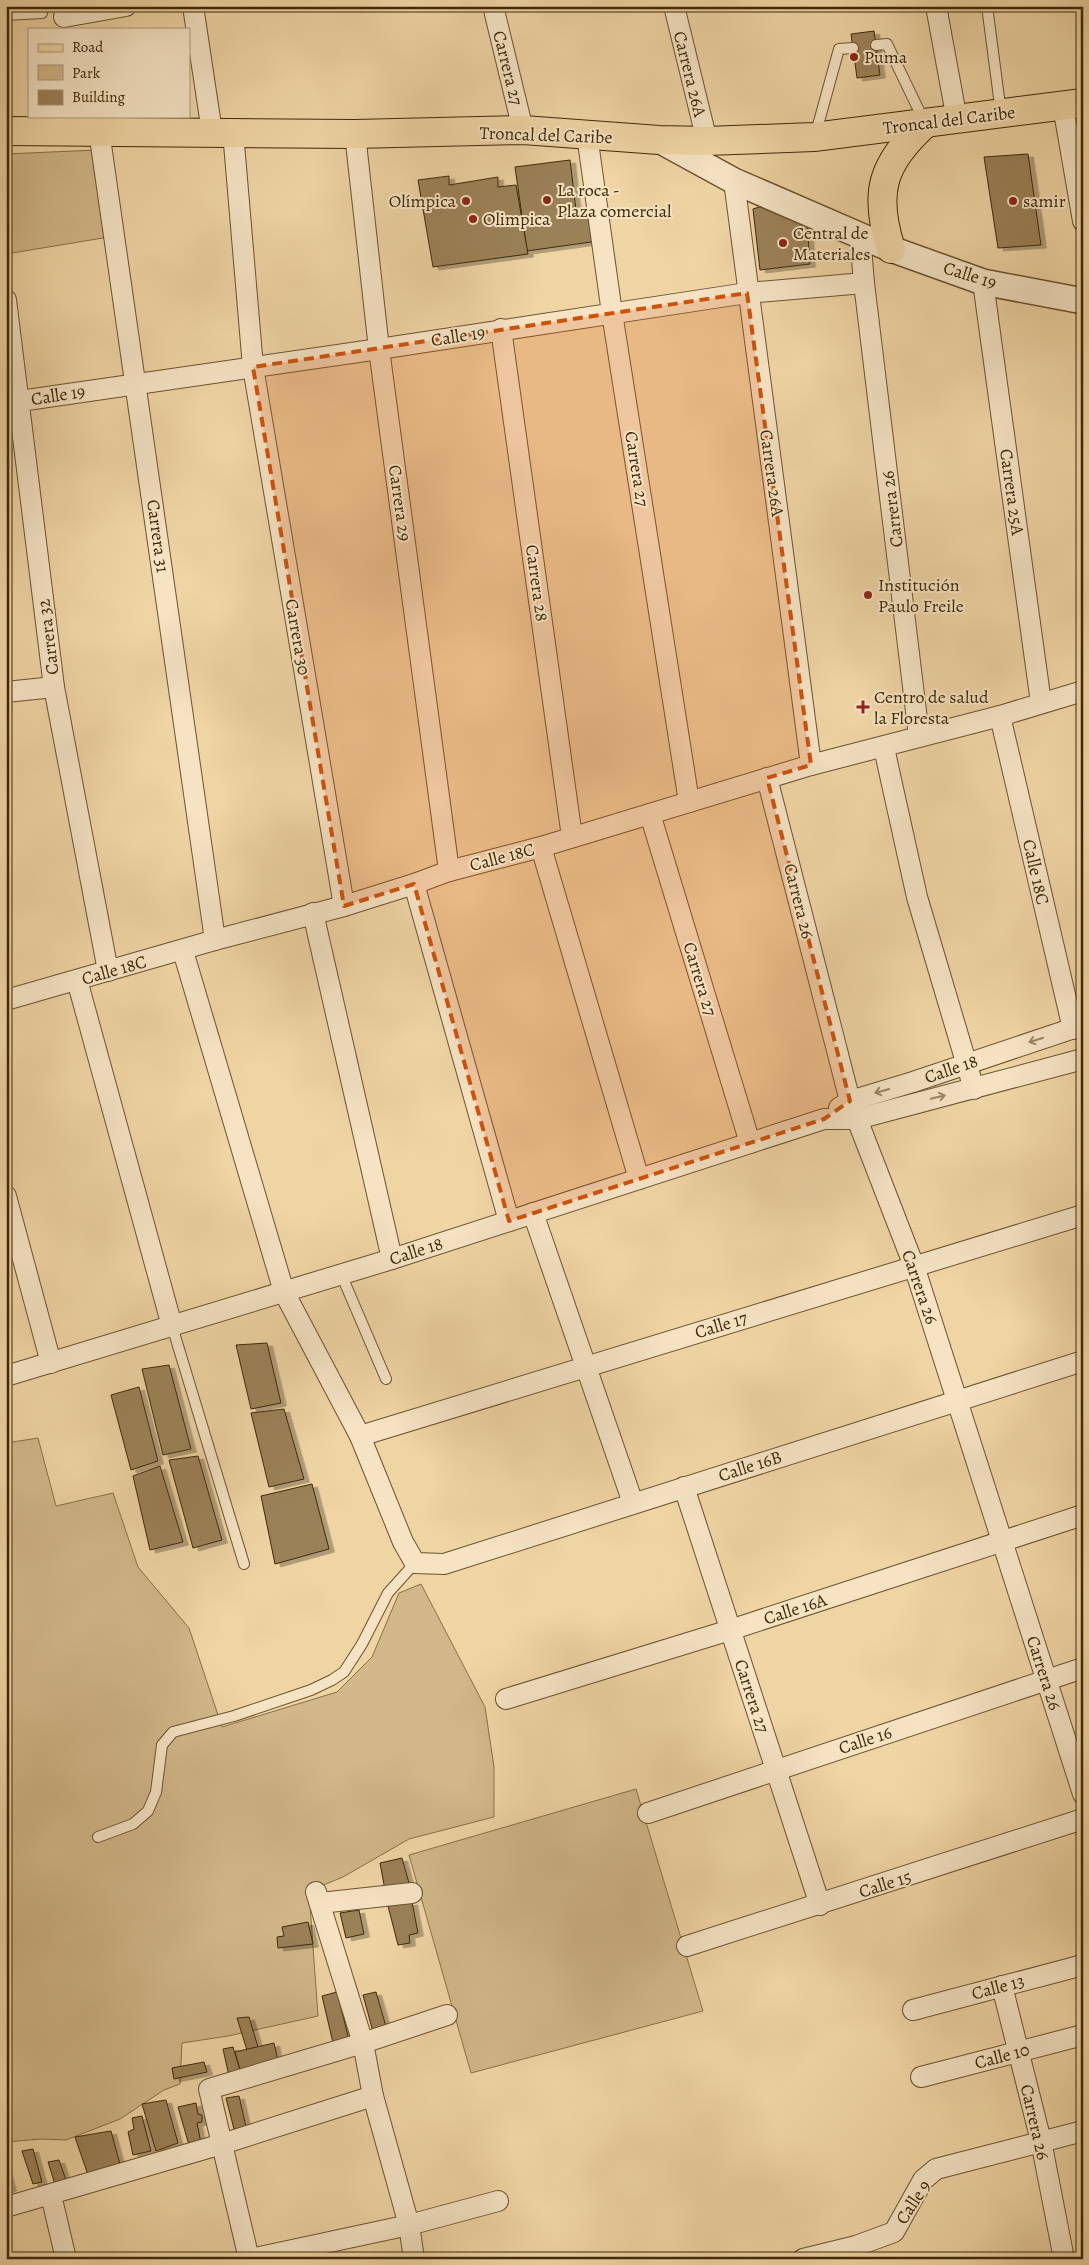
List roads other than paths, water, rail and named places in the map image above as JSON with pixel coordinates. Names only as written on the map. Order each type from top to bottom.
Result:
[{"type":"main road","name":"Troncal del Caribe","points":[[6,131],[69,124],[99,131],[355,134],[523,130],[659,140],[707,141],[814,137],[1073,104]]},
{"type":"main road","points":[[891,249],[882,222],[882,194],[889,166],[904,142],[925,124]]},
{"type":"street","points":[[64,17],[126,6]]},
{"type":"street","points":[[192,6],[223,132]]},
{"type":"street","name":"Carrera 27","points":[[493,6],[523,130]]},
{"type":"street","name":"Carrera 26A","points":[[674,6],[707,141]]},
{"type":"street","points":[[936,6],[957,120]]},
{"type":"street","points":[[1073,104],[1083,221]]},
{"type":"street","name":"Carrera 31","points":[[99,131],[215,940]]},
{"type":"street","name":"Carrera 30","points":[[223,132],[253,367],[344,906]]},
{"type":"street","name":"Carrera 29","points":[[355,134],[379,349],[449,871]]},
{"type":"street","name":"Carrera 27","points":[[588,135],[612,313],[689,802]]},
{"type":"street","name":"Calle 19","points":[[659,140],[734,181],[891,249],[983,282],[1083,301]]},
{"type":"street","name":"Carrera 26A","points":[[734,181],[747,292],[811,765]]},
{"type":"street","points":[[860,236],[864,282]]},
{"type":"street","name":"Calle 19","points":[[13,402],[379,349],[747,292],[864,282]]},
{"type":"street","name":"Carrera 26","points":[[864,282],[919,736]]},
{"type":"street","name":"Carrera 25A","points":[[983,282],[1041,702]]},
{"type":"street","name":"Carrera 32","points":[[6,300],[13,402],[54,687],[108,971]]},
{"type":"street","name":"Carrera 28","points":[[501,329],[572,837]]},
{"type":"street","points":[[6,692],[54,687]]},
{"type":"street","name":"Calle 18C","points":[[6,1000],[215,940],[344,906],[449,871],[541,847],[811,765],[884,748],[919,736],[1000,716],[1041,702],[1083,691]]},
{"type":"street","name":"Calle 18C","points":[[1000,716],[1078,1027]]},
{"type":"street","points":[[884,748],[917,897],[974,1088]]},
{"type":"street","name":"Carrera 26","points":[[768,778],[854,1110],[914,1266],[1083,1794]]},
{"type":"street","name":"Carrera 27","points":[[650,814],[750,1143]]},
{"type":"street","points":[[541,847],[639,1179]]},
{"type":"street","points":[[414,884],[509,1221]]},
{"type":"street","points":[[313,913],[392,1259]]},
{"type":"street","points":[[183,950],[284,1292],[360,1436],[403,1542],[415,1563]]},
{"type":"street","points":[[77,980],[172,1326]]},
{"type":"street","name":"Calle 18","points":[[854,1110],[913,1082],[1078,1027]]},
{"type":"street","name":"Calle 18","points":[[6,1376],[392,1259],[854,1110],[974,1088],[1083,1059]]},
{"type":"street","points":[[6,1196],[51,1363]]},
{"type":"street","points":[[533,1213],[633,1503]]},
{"type":"street","name":"Calle 17","points":[[360,1436],[1083,1215]]},
{"type":"street","name":"Calle 16B","points":[[415,1563],[444,1564],[1083,1361]]},
{"type":"street","name":"Carrera 27","points":[[684,1487],[820,1905]]},
{"type":"street","name":"Calle 16A","points":[[506,1699],[730,1630],[1083,1515]]},
{"type":"street","name":"Calle 16","points":[[648,1813],[1083,1668]]},
{"type":"street","name":"Calle 15","points":[[687,1946],[820,1905],[1083,1819]]},
{"type":"street","points":[[412,1893],[318,1897],[363,2043],[373,2096],[409,2225],[414,2259]]},
{"type":"street","name":"Calle 13","points":[[913,2010],[1083,1965]]},
{"type":"street","name":"Carrera 26","points":[[1002,1986],[1020,2052],[1064,2259]]},
{"type":"street","points":[[447,2015],[363,2043],[209,2089],[249,2259],[409,2225],[498,2201]]},
{"type":"street","name":"Calle 10","points":[[921,2077],[1083,2035]]},
{"type":"street","points":[[6,2207],[51,2196],[373,2096]]},
{"type":"street","name":"Calle 9","points":[[803,2259],[856,2246],[894,2232],[923,2180],[936,2169],[1083,2131]]},
{"type":"street","points":[[51,2196],[66,2259]]},
{"type":"lane","points":[[987,6],[1001,114]]},
{"type":"lane","points":[[6,15],[42,13]]},
{"type":"lane","points":[[876,45],[887,44],[925,124]]},
{"type":"lane","points":[[814,137],[839,50],[853,48]]},
{"type":"lane","points":[[341,1274],[386,1379]]},
{"type":"lane","points":[[172,1326],[244,1564]]},
{"type":"lane","points":[[98,1837],[133,1824],[148,1810],[156,1792],[162,1745],[173,1732],[234,1716],[311,1690],[344,1672],[362,1644],[388,1593],[415,1563]]},
{"type":"place","name":"Puma","points":[[854,57]]},
{"type":"place","name":"La roca - Plaza comercial","points":[[547,200]]},
{"type":"place","name":"Olímpica","points":[[466,201]]},
{"type":"place","name":"samir","points":[[1013,201]]},
{"type":"place","name":"Olimpica","points":[[473,219]]},
{"type":"place","name":"Central de Materiales","points":[[783,243]]},
{"type":"place","name":"Institución Paulo Freile","points":[[868,595]]},
{"type":"place","name":"Centro de salud la Floresta","points":[[863,707]]}]
